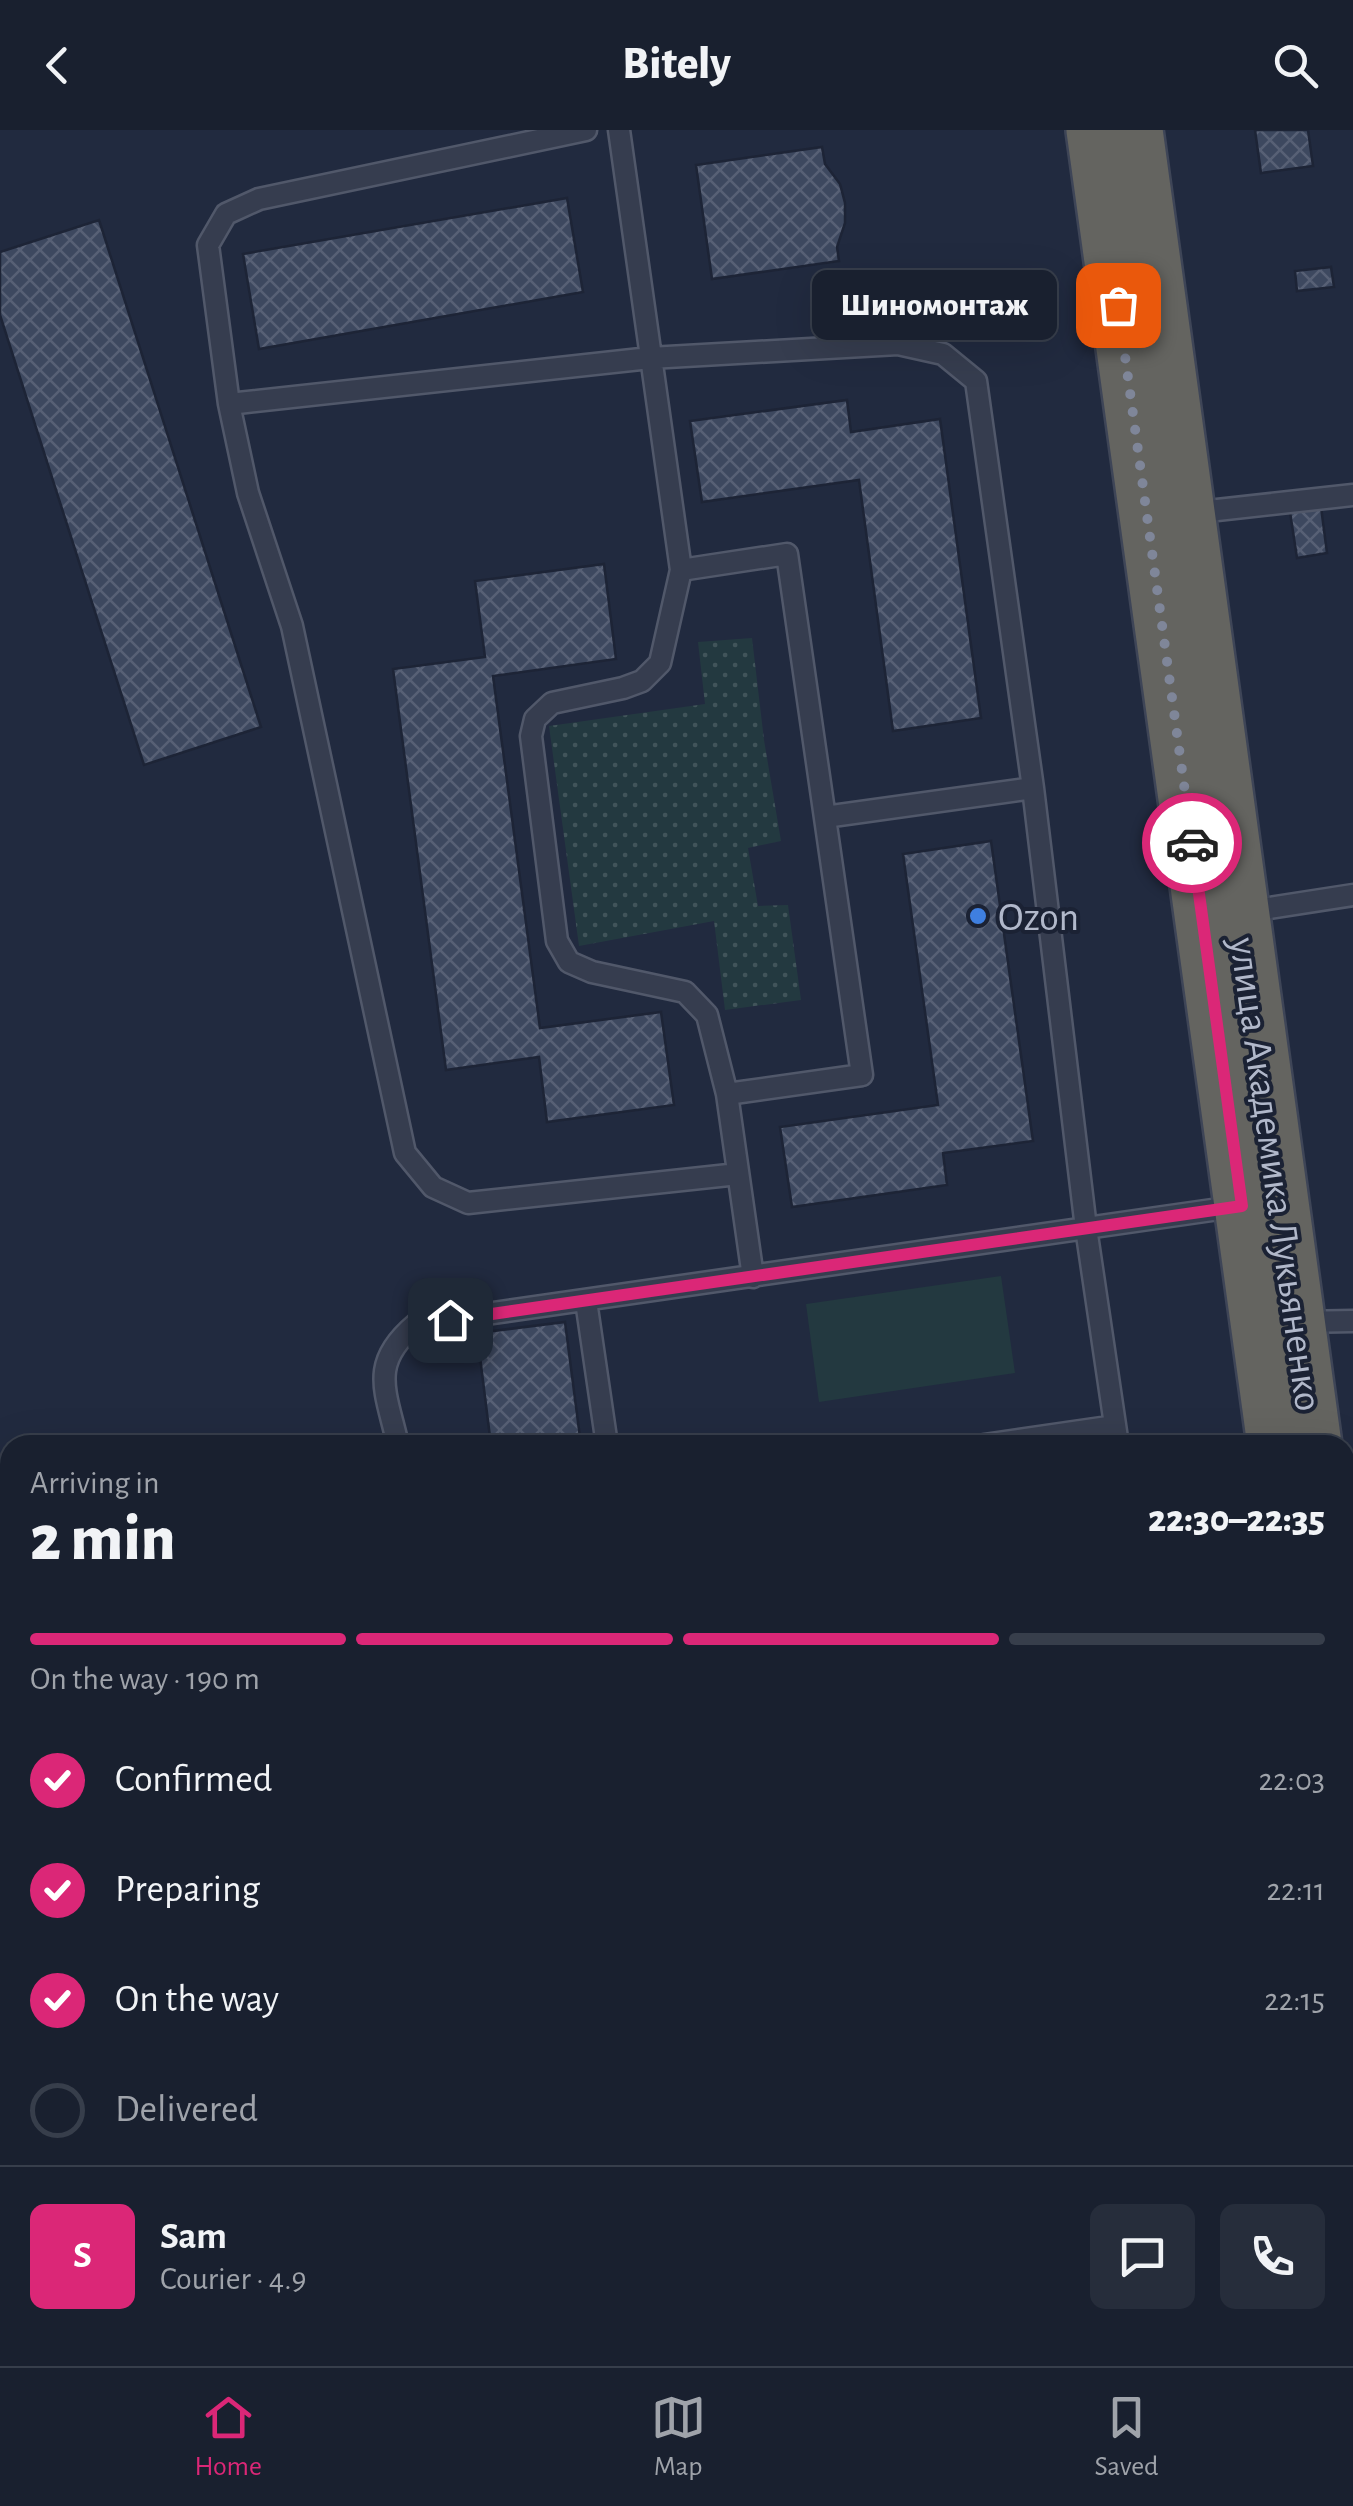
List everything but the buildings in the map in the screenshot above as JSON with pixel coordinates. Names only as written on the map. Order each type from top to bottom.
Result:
[{"type":"highway","name":"улица Академика Лукьяненко","points":[[1094,130],[1274,1435]]},
{"type":"highway","name":"улица Академика Лукьяненко","points":[[1135,130],[1313,1435]]},
{"type":"lane","points":[[586,130],[259,199],[226,214],[208,245],[230,404],[248,493],[292,626],[405,1153],[434,1187],[468,1203],[738,1174]]},
{"type":"lane","points":[[618,130],[681,570],[660,664],[642,681],[623,688],[552,703],[535,719],[530,736],[557,941],[568,962],[592,972],[685,992],[707,1015],[727,1094],[753,1277]]},
{"type":"lane","points":[[230,404],[650,358],[898,344],[944,354],[976,380],[1116,1435]]},
{"type":"lane","points":[[1188,513],[1353,494]]},
{"type":"lane","points":[[681,570],[787,554],[862,1075],[727,1094]]},
{"type":"lane","points":[[825,818],[1033,788]]},
{"type":"lane","points":[[1242,912],[1353,894]]},
{"type":"lane","points":[[396,1435],[383,1378],[393,1344],[416,1324],[1242,1206]]},
{"type":"lane","points":[[586,1302],[605,1435]]},
{"type":"lane","points":[[1298,1322],[1353,1321]]},
{"type":"shaded area","points":[[752,638],[781,841],[748,848],[758,906],[788,905],[801,1000],[725,1010],[714,921],[579,946],[549,726],[705,704],[698,642]]},
{"type":"shaded area","points":[[1001,1276],[1015,1373],[819,1402],[806,1304]]},
{"type":"way so far","points":[[1118,305],[1192,843]]},
{"type":"place","name":"Шиномонтаж","points":[[1118,305]]},
{"type":"place","name":"Ozon","points":[[978,916]]},
{"type":"route","points":[[450,1320],[1242,1206],[1192,843]]}]
